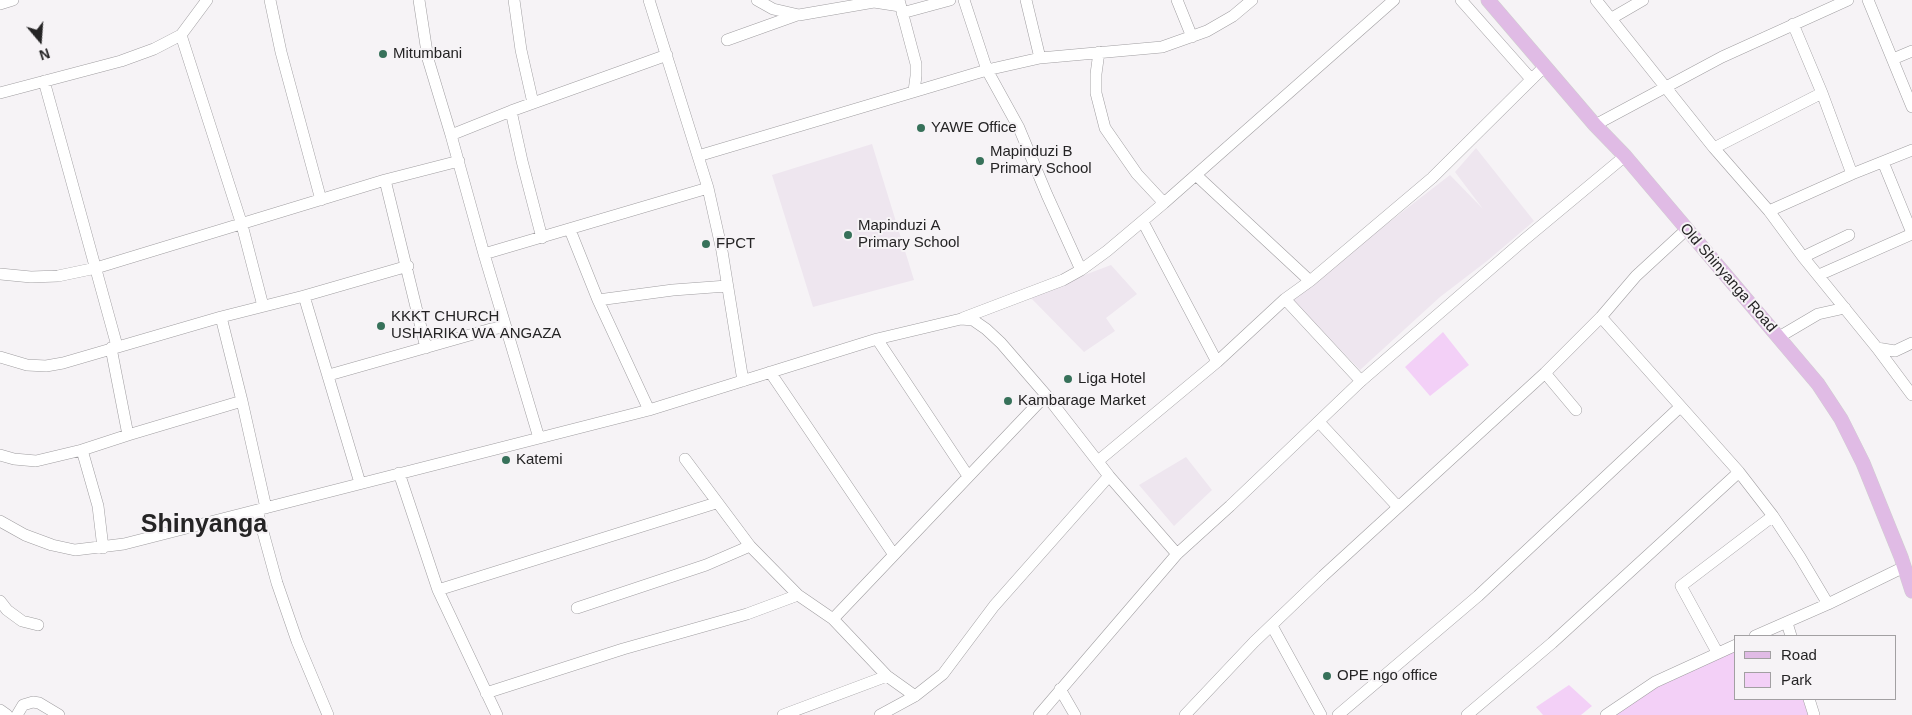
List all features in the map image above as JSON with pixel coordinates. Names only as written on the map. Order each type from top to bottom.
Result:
[{"type":"main road","name":"Old Shinyanga Road","points":[[1488,0],[1595,125],[1625,156],[1818,384],[1842,419],[1863,463],[1906,559],[1912,591]]},
{"type":"street","points":[[0,4],[14,0]]},
{"type":"street","points":[[0,93],[121,61],[154,49],[181,35],[207,0]]},
{"type":"street","points":[[270,0],[281,52],[321,200]]},
{"type":"street","points":[[419,0],[428,59],[452,135],[484,254],[539,438]]},
{"type":"street","points":[[514,0],[521,50],[533,103]]},
{"type":"street","points":[[648,0],[708,188],[722,251],[743,381]]},
{"type":"street","points":[[758,0],[773,8],[799,14]]},
{"type":"street","points":[[727,40],[799,14],[874,2],[900,6],[950,0]]},
{"type":"street","points":[[964,0],[987,70],[1019,128],[1081,270]]},
{"type":"street","points":[[1026,0],[1040,58]]},
{"type":"street","points":[[1177,0],[1192,38]]},
{"type":"street","points":[[698,156],[987,70],[1040,58],[1162,47],[1192,38],[1233,16],[1252,0]]},
{"type":"street","points":[[0,521],[25,534],[75,550],[124,544],[650,410],[876,339],[961,319],[1064,280],[1081,270],[1143,222],[1394,0]]},
{"type":"street","points":[[1461,0],[1531,79]]},
{"type":"street","points":[[1596,0],[1714,148],[1769,211],[1912,395]]},
{"type":"street","points":[[1612,18],[1642,0]]},
{"type":"street","points":[[1595,125],[1722,57],[1848,0]]},
{"type":"street","points":[[1868,0],[1912,107]]},
{"type":"street","points":[[900,6],[916,64],[914,91]]},
{"type":"street","points":[[1793,24],[1822,93],[1852,174]]},
{"type":"street","points":[[181,35],[242,225],[263,306]]},
{"type":"street","points":[[1893,59],[1912,51]]},
{"type":"street","points":[[1100,52],[1096,74],[1096,93],[1105,128],[1137,174],[1164,203]]},
{"type":"street","points":[[452,135],[511,111],[667,55]]},
{"type":"street","points":[[1098,461],[1217,362],[1286,299],[1432,178],[1545,66]]},
{"type":"street","points":[[44,80],[96,268],[114,347],[128,435]]},
{"type":"street","points":[[1714,148],[1822,93]]},
{"type":"street","points":[[511,111],[542,238]]},
{"type":"street","points":[[1769,211],[1912,150]]},
{"type":"street","points":[[1039,715],[1176,554],[1230,506],[1361,380],[1625,156]]},
{"type":"street","points":[[0,274],[31,277],[58,276],[96,268],[385,180],[459,161]]},
{"type":"street","points":[[1819,275],[1912,233],[1883,162]]},
{"type":"street","points":[[1196,175],[1310,281]]},
{"type":"street","points":[[385,180],[408,266],[426,348]]},
{"type":"street","points":[[484,254],[708,188]]},
{"type":"street","points":[[1143,222],[1217,362]]},
{"type":"street","points":[[1190,713],[1254,642],[1323,576],[1545,374],[1601,317],[1636,276],[1687,229]]},
{"type":"street","points":[[570,230],[598,300],[650,410]]},
{"type":"street","points":[[1803,257],[1849,235]]},
{"type":"street","points":[[0,357],[27,365],[46,366],[63,363],[114,347],[408,266]]},
{"type":"street","points":[[598,300],[673,290],[727,286]]},
{"type":"street","points":[[304,296],[360,483]]},
{"type":"street","points":[[1286,299],[1361,380]]},
{"type":"street","points":[[1779,337],[1818,314],[1845,308]]},
{"type":"street","points":[[221,317],[242,402],[277,583],[297,641],[328,715]]},
{"type":"street","points":[[1601,317],[1739,472],[1773,516],[1828,604]]},
{"type":"street","points":[[961,319],[973,320],[1001,343],[1046,395],[1109,476],[1176,554]]},
{"type":"street","points":[[329,375],[491,329],[505,327]]},
{"type":"street","points":[[876,339],[968,476]]},
{"type":"street","points":[[1877,348],[1895,351],[1912,343]]},
{"type":"street","points":[[770,372],[894,555]]},
{"type":"street","points":[[1545,374],[1576,410]]},
{"type":"street","points":[[833,619],[1046,395]]},
{"type":"street","points":[[0,455],[14,459],[36,461],[82,450],[242,402]]},
{"type":"street","points":[[1338,715],[1478,596],[1680,407]]},
{"type":"street","points":[[1319,422],[1398,508]]},
{"type":"street","points":[[82,450],[98,506],[103,548]]},
{"type":"street","points":[[686,459],[750,546],[798,595],[833,619],[887,676],[915,696]]},
{"type":"street","points":[[1467,715],[1552,643],[1739,472]]},
{"type":"street","points":[[399,473],[438,590],[497,715]]},
{"type":"street","points":[[880,715],[915,696],[943,674],[994,606],[1109,476]]},
{"type":"street","points":[[438,590],[716,502]]},
{"type":"street","points":[[1718,652],[1681,586],[1773,516]]},
{"type":"street","points":[[577,608],[706,565],[750,546]]},
{"type":"street","points":[[1757,635],[1828,604],[1906,559]]},
{"type":"street","points":[[486,693],[623,649],[747,614],[798,595]]},
{"type":"street","points":[[0,601],[7,610],[22,621],[38,625]]},
{"type":"street","points":[[1787,623],[1791,635]]},
{"type":"street","points":[[1272,626],[1321,715]]},
{"type":"street","points":[[1606,715],[1655,682],[1734,645]]},
{"type":"street","points":[[783,715],[887,676]]},
{"type":"street","points":[[1060,690],[1074,715]]},
{"type":"street","points":[[1809,700],[1814,715]]},
{"type":"street","points":[[17,715],[23,705],[33,702],[39,703],[58,715]]},
{"type":"street","points":[[0,710],[7,715]]},
{"type":"shaded area","points":[[872,144],[914,280],[813,307],[772,175]]},
{"type":"shaded area","points":[[1476,148],[1534,221],[1487,261],[1440,297],[1360,370],[1291,298],[1450,175],[1483,209],[1455,172]]},
{"type":"shaded area","points":[[1111,265],[1137,294],[1106,318],[1115,331],[1084,352],[1029,296]]},
{"type":"shaded area","points":[[1186,457],[1212,490],[1174,526],[1139,485]]},
{"type":"green space","points":[[1443,332],[1469,365],[1430,396],[1405,367]]},
{"type":"green space","points":[[1734,646],[1734,700],[1803,700],[1808,715],[1606,715],[1642,690]]},
{"type":"green space","points":[[1569,685],[1592,706],[1581,715],[1543,715],[1536,707]]},
{"type":"place","name":"Mitumbani","points":[[383,54]]},
{"type":"place","name":"YAWE Office","points":[[921,128]]},
{"type":"place","name":"Mapinduzi B Primary School","points":[[980,161]]},
{"type":"place","name":"Mapinduzi A Primary School","points":[[848,235]]},
{"type":"place","name":"FPCT","points":[[706,244]]},
{"type":"place","name":"KKKT CHURCH USHARIKA WA ANGAZA","points":[[381,326]]},
{"type":"place","name":"Liga Hotel","points":[[1068,379]]},
{"type":"place","name":"Kambarage Market","points":[[1008,401]]},
{"type":"place","name":"Katemi","points":[[506,460]]},
{"type":"place","name":"OPE ngo office","points":[[1327,676]]},
{"type":"district","name":"Shinyanga","points":[[204,525]]}]
